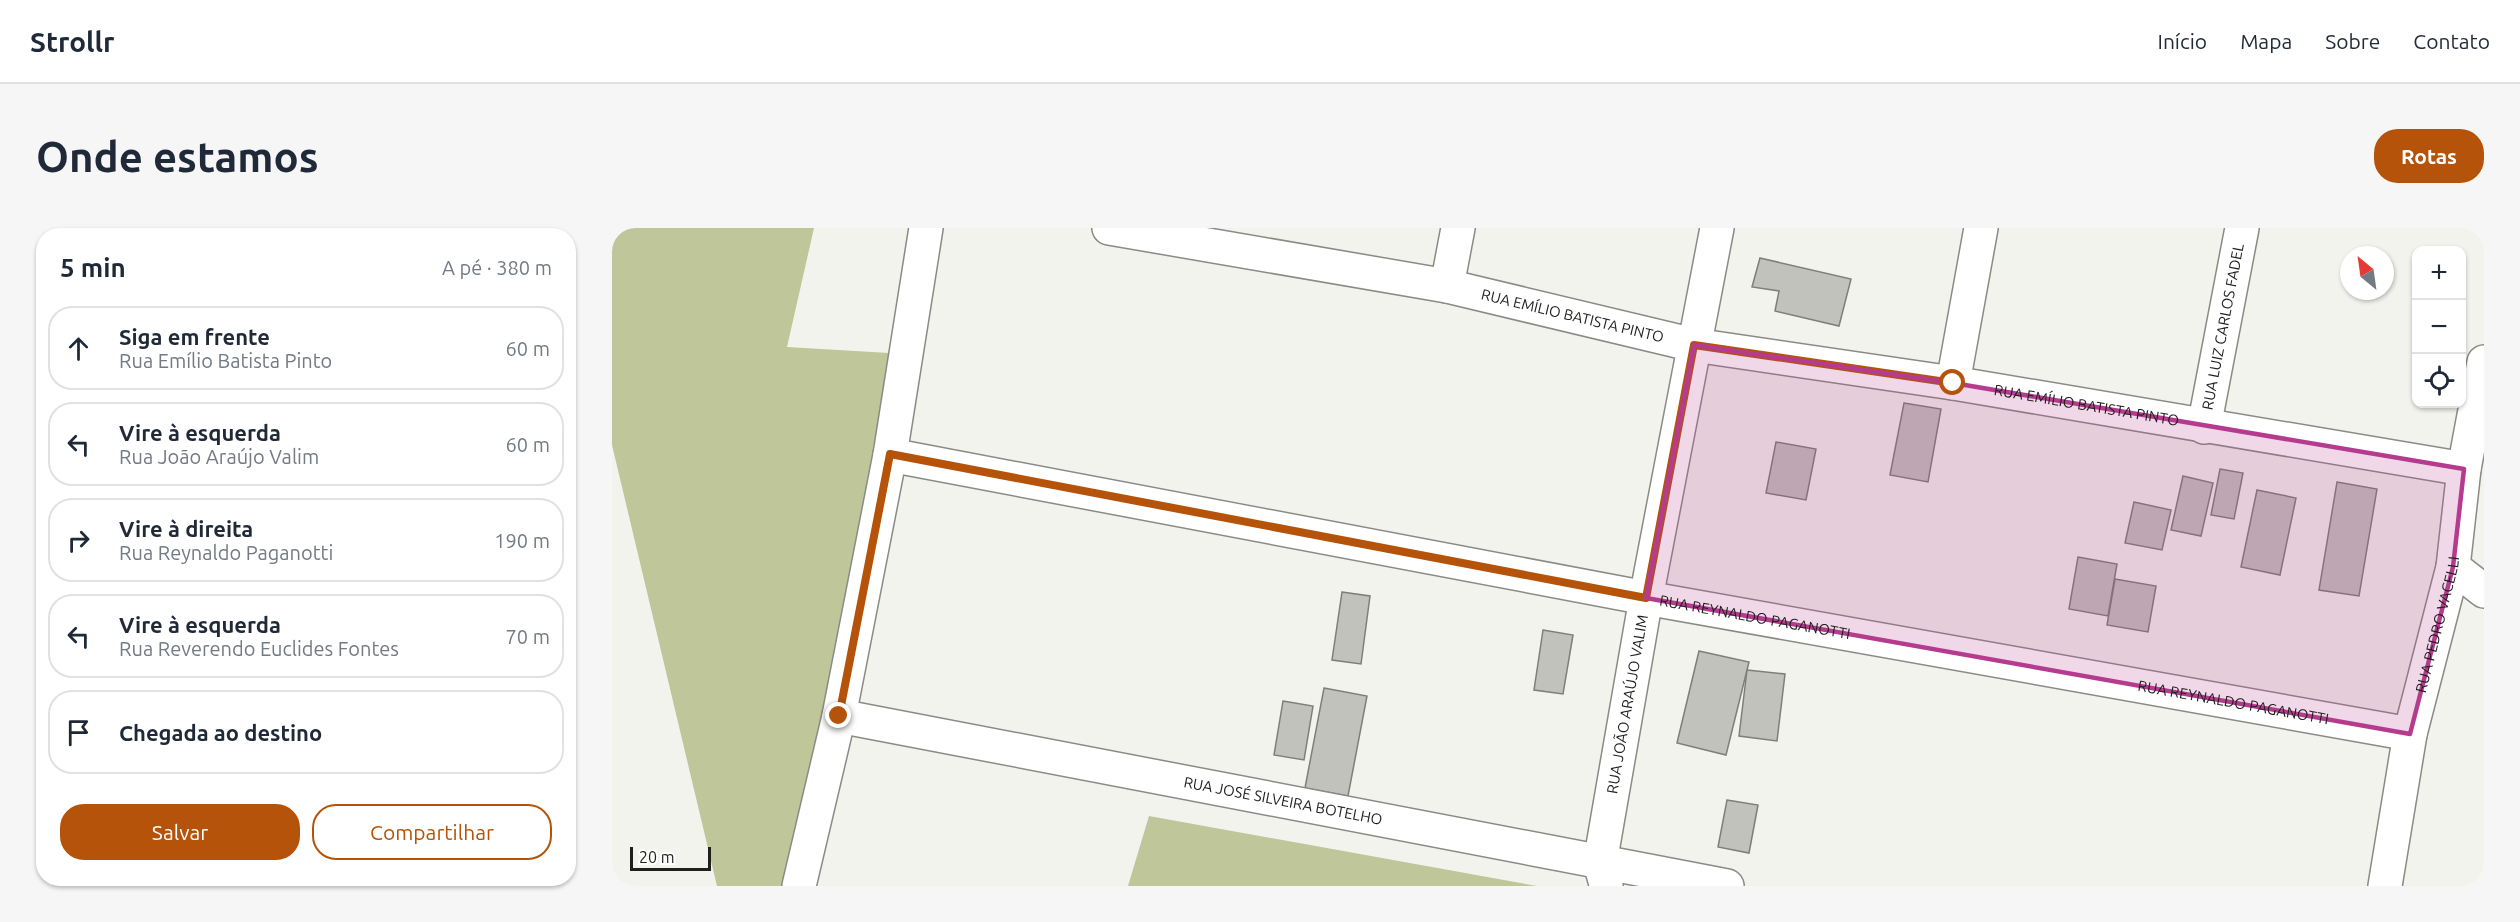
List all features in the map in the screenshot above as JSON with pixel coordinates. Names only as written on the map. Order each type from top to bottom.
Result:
[{"type":"street","points":[[800,886],[839,716],[890,454],[926,228]]},
{"type":"street","name":"RUA EMÍLIO BATISTA PINTO","points":[[1109,228],[1190,235],[1447,286],[1694,345],[1953,383],[2464,470]]},
{"type":"street","points":[[1447,286],[1458,228]]},
{"type":"street","name":"RUA JOÃO ARAÚJO VALIM","points":[[1603,874],[1646,598],[1717,228]]},
{"type":"street","points":[[1953,383],[1981,228]]},
{"type":"street","name":"RUA LUIZ CARLOS FADEL","points":[[2204,427],[2242,228]]},
{"type":"street","name":"RUA PEDRO VACELLI","points":[[2385,886],[2410,734],[2453,567],[2464,470],[2484,362]]},
{"type":"street","name":"RUA REYNALDO PAGANOTTI","points":[[890,454],[1646,598],[2410,734]]},
{"type":"street","points":[[2453,567],[2484,591]]},
{"type":"street","name":"RUA JOSÉ SILVEIRA BOTELHO","points":[[839,716],[1603,874],[1727,886]]},
{"type":"highlighted area","points":[[1694,345],[1953,383],[2464,469],[2453,567],[2410,734],[1646,598]]},
{"type":"green space","points":[[612,228],[814,228],[787,347],[906,354],[792,886],[717,886],[612,445]]},
{"type":"green space","points":[[1149,816],[1537,886],[1128,886]]},
{"type":"building","points":[[1760,258],[1851,279],[1839,326],[1775,311],[1779,291],[1752,287]]},
{"type":"building","points":[[1904,403],[1941,409],[1928,482],[1890,475]]},
{"type":"building","points":[[1776,442],[1816,449],[1806,500],[1766,493]]},
{"type":"building","points":[[2220,469],[2243,473],[2234,519],[2211,515]]},
{"type":"building","points":[[2183,476],[2213,483],[2201,536],[2171,530]]},
{"type":"building","points":[[2337,482],[2377,489],[2359,596],[2319,590]]},
{"type":"building","points":[[2257,490],[2296,498],[2280,575],[2241,567]]},
{"type":"building","points":[[2134,502],[2171,510],[2162,550],[2125,543]]},
{"type":"building","points":[[2078,557],[2117,564],[2108,616],[2069,609]]},
{"type":"building","points":[[2115,579],[2156,586],[2148,632],[2107,625]]},
{"type":"building","points":[[1342,592],[1370,596],[1361,664],[1332,660]]},
{"type":"building","points":[[1543,630],[1573,635],[1563,694],[1534,690]]},
{"type":"building","points":[[1699,651],[1749,662],[1726,755],[1677,743]]},
{"type":"building","points":[[1747,670],[1785,674],[1777,741],[1739,736]]},
{"type":"building","points":[[1324,688],[1367,696],[1348,796],[1305,788]]},
{"type":"building","points":[[1283,701],[1313,706],[1304,760],[1274,755]]},
{"type":"building","points":[[1727,800],[1758,805],[1749,853],[1718,847]]},
{"type":"route","points":[[839,716],[890,454],[1646,598],[1694,345],[1953,383]]}]
